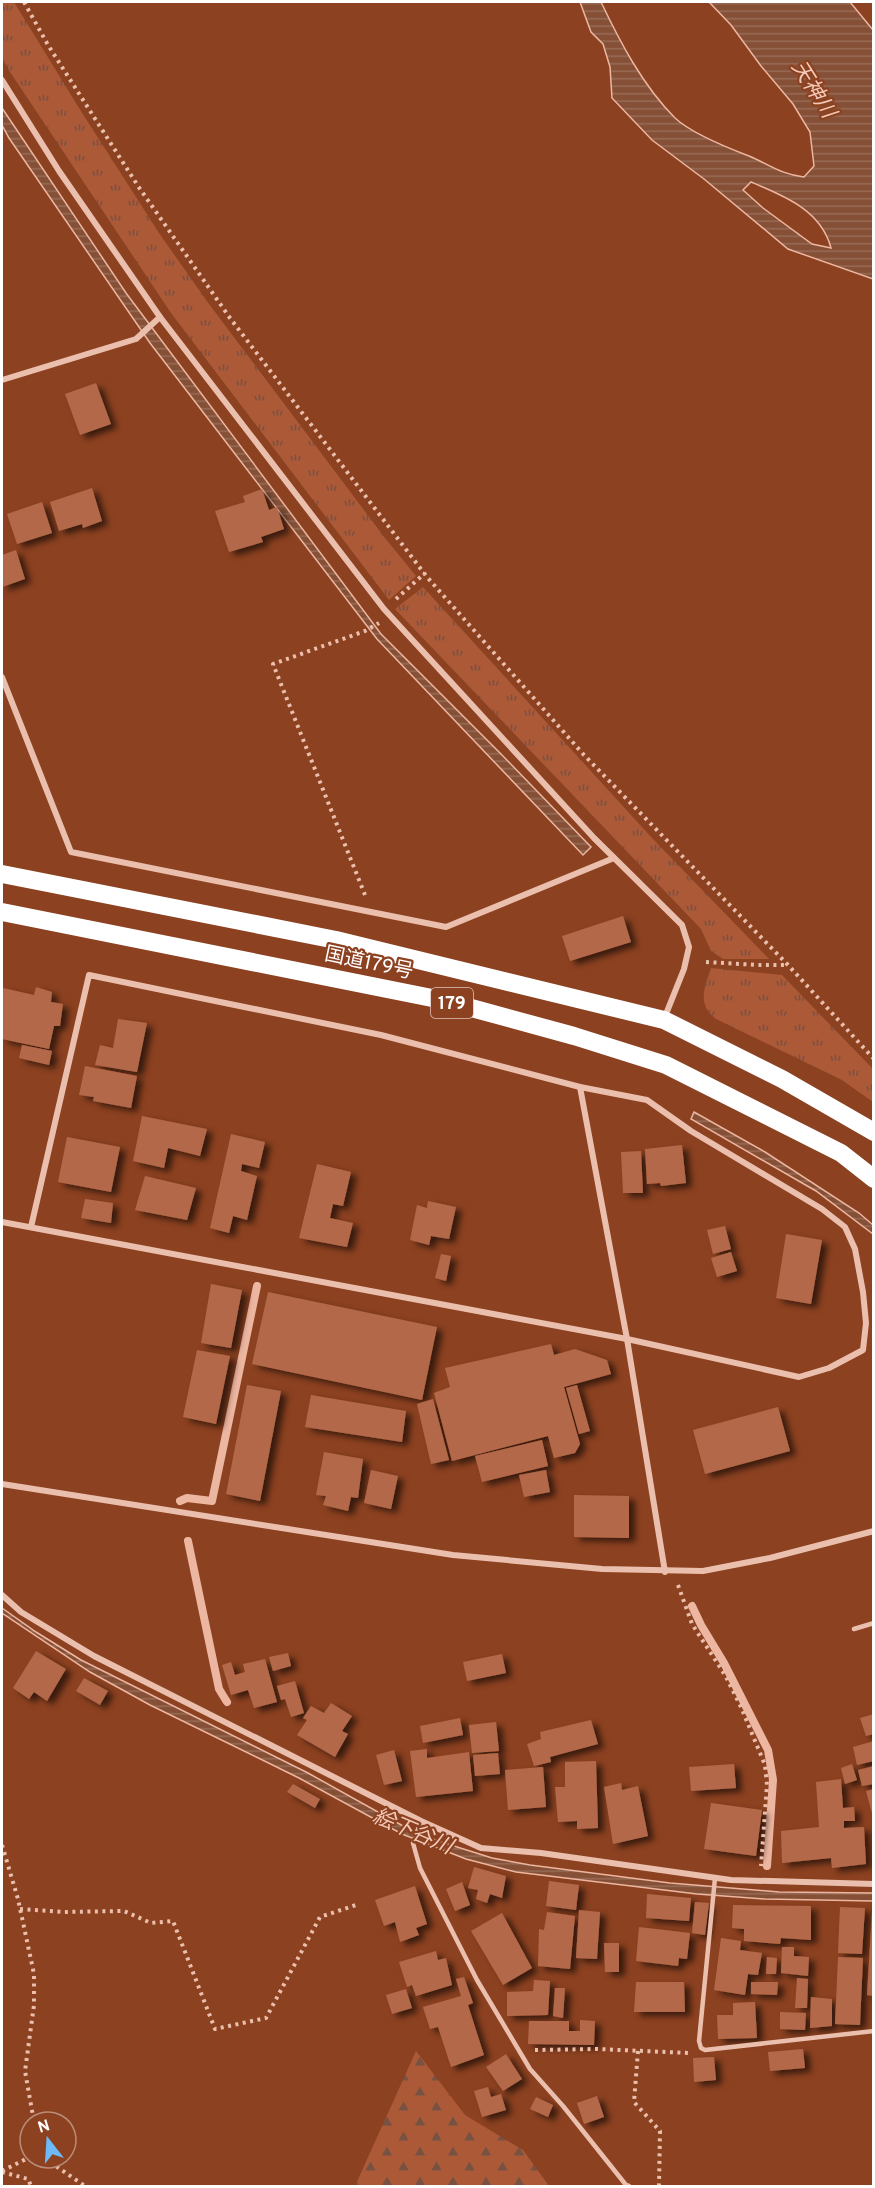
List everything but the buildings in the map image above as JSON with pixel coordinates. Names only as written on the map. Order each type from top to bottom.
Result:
[{"type":"highway","name":"国道179号","points":[[2,874],[336,940],[664,1020],[782,1079],[873,1132]]},
{"type":"highway","name":"国道179号","points":[[2,912],[442,1000],[584,1039],[677,1070],[841,1153],[873,1179]]},
{"type":"street","points":[[2,80],[59,171],[160,317],[384,609],[614,858],[682,925],[689,947],[687,958],[664,1020]]},
{"type":"street","points":[[2,381],[136,339],[160,317]]},
{"type":"street","points":[[2,677],[71,852],[446,927],[614,858]]},
{"type":"street","points":[[2,1222],[627,1340],[799,1377],[829,1368],[863,1350],[866,1323],[855,1249],[845,1227],[822,1209],[692,1131],[647,1100],[580,1087],[381,1035],[89,975],[31,1227]]},
{"type":"street","points":[[580,1087],[669,1571]]},
{"type":"street","points":[[2,1484],[453,1555],[602,1569],[703,1571],[770,1558],[873,1531]]},
{"type":"street","points":[[2,1595],[21,1612],[94,1656],[421,1821],[481,1848],[541,1853],[731,1880],[873,1884]]},
{"type":"lane","points":[[854,1629],[873,1623]]},
{"type":"lane","points":[[421,1821],[413,1843],[420,1868],[477,1980],[530,2068],[629,2187]]},
{"type":"lane","points":[[715,1878],[699,2042],[701,2048],[705,2050],[873,2031]]},
{"type":"path","points":[[24,2],[48,45],[138,186],[217,299],[284,391],[425,573],[585,755],[788,965],[873,1059]]},
{"type":"path","points":[[384,609],[425,573]]},
{"type":"path","points":[[372,912],[273,664],[366,631],[390,616]]},
{"type":"path","points":[[706,962],[788,965]]},
{"type":"path","points":[[669,1571],[692,1624],[741,1707],[765,1766],[767,1785],[761,1868]]},
{"type":"path","points":[[2,1845],[20,1909],[34,1974],[32,2022],[25,2071],[32,2110]]},
{"type":"path","points":[[20,1909],[63,1912],[124,1911],[151,1923],[173,1922],[215,2029],[266,2018],[320,1917],[358,1904]]},
{"type":"path","points":[[519,2050],[699,2053],[705,2050]]},
{"type":"path","points":[[638,2051],[634,2102],[660,2131],[659,2186],[657,2187]]},
{"type":"path","points":[[2,2171],[18,2163]]},
{"type":"path","points":[[61,2170],[85,2187]]},
{"type":"path","points":[[2,2171],[28,2179],[31,2187]]},
{"type":"green space","points":[[2,2],[14,2],[159,233],[209,304],[416,576],[389,600],[171,313],[10,72],[2,58]]},
{"type":"green space","points":[[423,587],[652,838],[769,959],[723,959],[711,951],[701,929],[395,609]]},
{"type":"green space","points":[[711,968],[782,975],[873,1069],[873,1102],[842,1080],[716,1019],[706,1008],[704,1002],[704,989]]},
{"type":"green space","points":[[416,2051],[465,2115],[523,2150],[549,2186],[355,2186]]},
{"type":"water","name":"天神川","points":[[580,2],[601,2],[624,48],[643,78],[663,105],[682,124],[710,140],[775,169],[804,177],[814,166],[810,132],[793,104],[731,25],[709,2],[850,2],[873,30],[873,279],[788,249],[704,179],[652,140],[612,98],[610,67],[603,44],[591,32]],"holes":[[[751,182],[788,199],[810,214],[826,235],[831,248],[812,244],[763,208],[743,190]]]},
{"type":"water","points":[[2,108],[126,293],[381,634],[591,847],[583,855],[377,639],[150,343],[9,138],[2,125]]},
{"type":"water","points":[[694,1112],[765,1152],[859,1213],[873,1225],[873,1234],[816,1191],[691,1119]]},
{"type":"water","points":[[2,1608],[81,1660],[308,1773],[412,1831],[435,1840],[492,1858],[530,1865],[670,1883],[779,1892],[873,1893],[873,1901],[765,1899],[697,1894],[516,1872],[466,1859],[402,1834],[299,1778],[150,1705],[90,1672],[2,1613]]},
{"type":"waterway","points":[[180,1501],[187,1498],[212,1501],[257,1286]]},
{"type":"waterway","points":[[188,1541],[219,1689],[227,1702]]},
{"type":"waterway","points":[[692,1606],[768,1750],[773,1780],[767,1866]]},
{"type":"water label","name":"絵下谷川","points":[[413,1831]]}]
